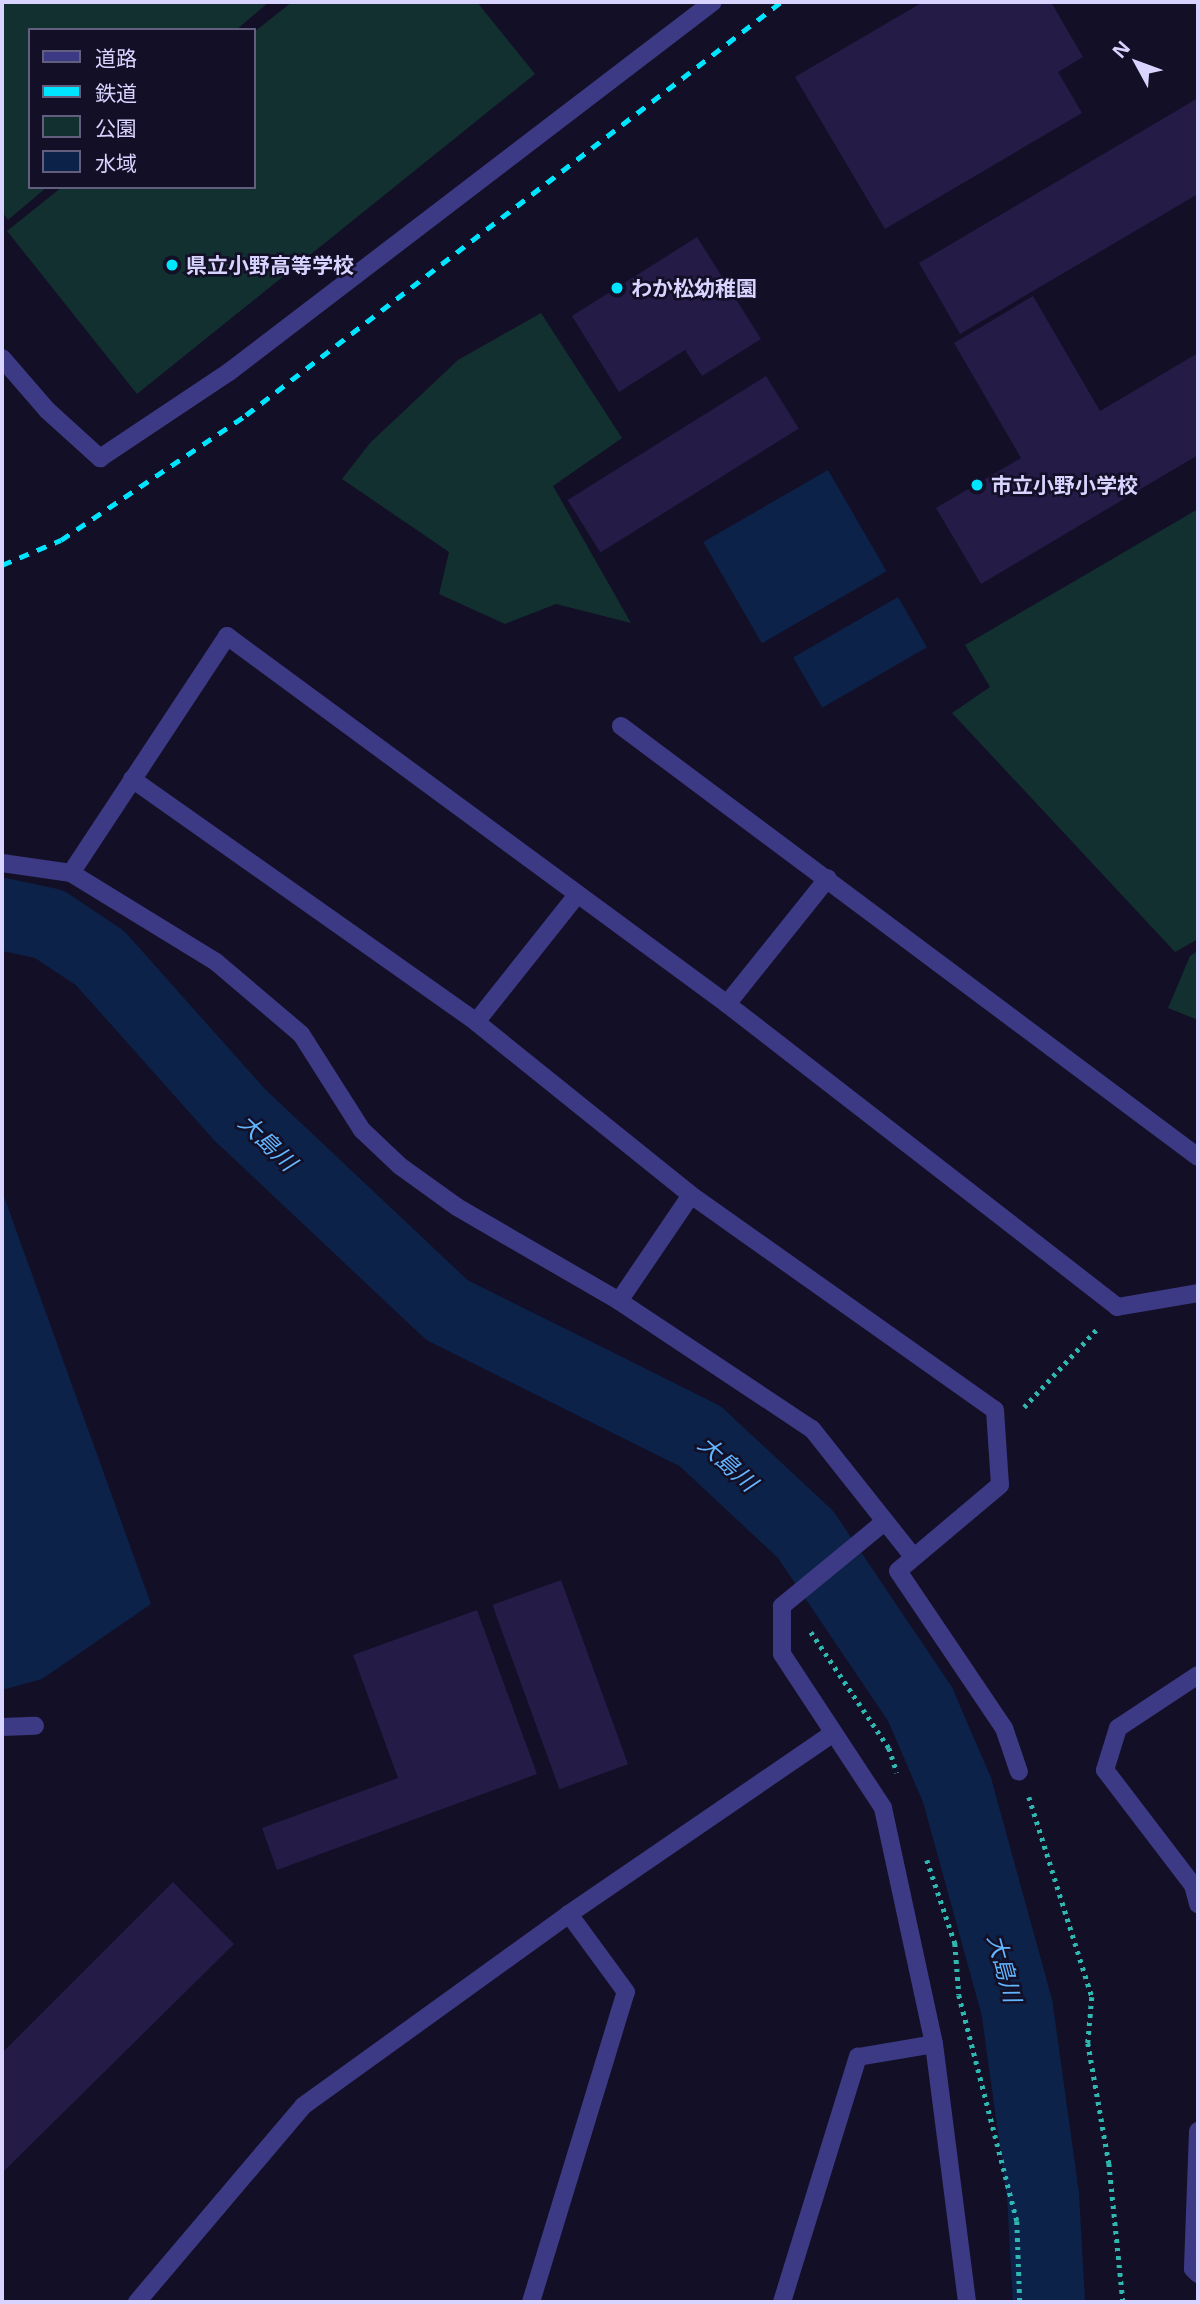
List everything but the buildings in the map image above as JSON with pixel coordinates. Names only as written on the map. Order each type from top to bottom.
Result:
[{"type":"street","points":[[2,358],[47,410],[100,458],[229,372],[713,2]]},
{"type":"street","points":[[71,873],[227,636],[727,1004],[1117,1307],[1198,1293]]},
{"type":"street","points":[[621,726],[828,878],[1198,1157]]},
{"type":"street","points":[[132,779],[476,1022],[691,1195],[995,1410],[1000,1485],[912,1555],[898,1571],[1003,1728],[1019,1772]]},
{"type":"street","points":[[2,863],[71,873],[216,962],[301,1034],[362,1130],[400,1167],[457,1207],[619,1301],[811,1429],[883,1523],[912,1555]]},
{"type":"street","points":[[727,1004],[828,878]]},
{"type":"street","points":[[476,1022],[577,895]]},
{"type":"street","points":[[619,1301],[691,1195]]},
{"type":"street","points":[[883,1523],[782,1606],[782,1654],[883,1808],[934,2044],[967,2302]]},
{"type":"street","points":[[1198,1675],[1118,1728],[1105,1770],[1193,1885],[1198,1904]]},
{"type":"street","points":[[2,1727],[35,1727]]},
{"type":"street","points":[[137,2302],[303,2106],[569,1914],[833,1733]]},
{"type":"street","points":[[531,2302],[626,1992],[569,1914]]},
{"type":"street","points":[[782,2302],[858,2057],[934,2044]]},
{"type":"street","points":[[1198,2131],[1193,2269],[1198,2274]]},
{"type":"path","points":[[995,1410],[1023,1407],[1117,1307]]},
{"type":"path","points":[[1019,1772],[1041,1825],[1092,1997],[1088,2043],[1109,2163],[1123,2302]]},
{"type":"green space","points":[[2,2],[269,2],[238,28],[28,28],[28,189],[45,189],[8,220],[2,212]]},
{"type":"green space","name":"県立小野高等学校","points":[[292,2],[477,2],[535,74],[137,394],[7,231],[60,189],[256,189],[256,30]]},
{"type":"green space","points":[[541,313],[622,438],[553,486],[631,623],[556,604],[505,624],[439,594],[449,552],[342,479],[370,443],[458,360]]},
{"type":"green space","points":[[1198,509],[1198,939],[1175,952],[952,713],[990,687],[965,645]]},
{"type":"green space","points":[[1198,951],[1198,1020],[1168,1008],[1190,956]]},
{"type":"water","points":[[828,470],[886,571],[762,643],[703,542]]},
{"type":"water","points":[[898,597],[927,647],[822,708],[793,658]]},
{"type":"water","points":[[2,1191],[151,1604],[42,1679],[2,1690]]},
{"type":"waterway","name":"大島川","points":[[2,914],[49,924],[100,958],[241,1116],[447,1310],[700,1436],[806,1535],[920,1704],[957,1790],[1017,2008],[1043,2195],[1049,2302]]},
{"type":"railway","points":[[2,565],[61,540],[246,415],[781,2]]},
{"type":"place","name":"県立小野高等学校","points":[[172,265]]},
{"type":"place","name":"わか松幼稚園","points":[[617,288]]},
{"type":"place","name":"市立小野小学校","points":[[977,485]]}]
